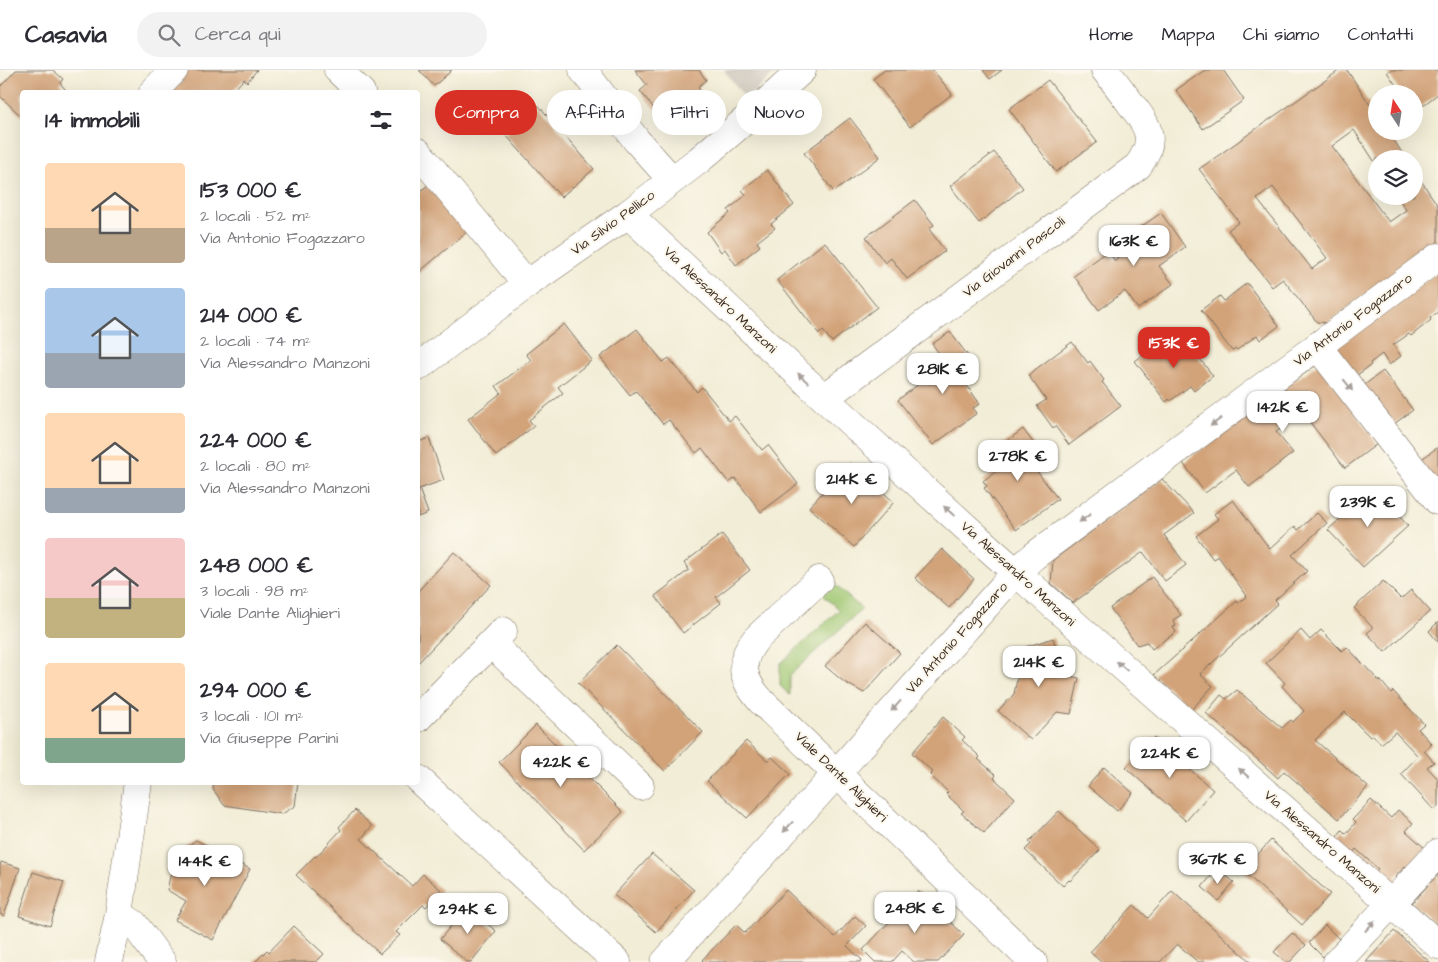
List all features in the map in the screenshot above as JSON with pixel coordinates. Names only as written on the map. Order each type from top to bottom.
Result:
[{"type":"street","points":[[155,90],[174,70]]},
{"type":"street","points":[[338,70],[359,90]]},
{"type":"street","points":[[583,70],[637,141],[672,180]]},
{"type":"street","name":"Via Silvio Pellico","points":[[420,365],[527,284],[628,214],[699,160],[802,70]]},
{"type":"street","name":"Via Giovanni Pascoli","points":[[824,398],[1138,166],[1146,155],[1149,144],[1149,130],[1143,119],[1105,70]]},
{"type":"street","points":[[420,154],[527,284]]},
{"type":"street","name":"Via Alessandro Manzoni","points":[[628,214],[824,398],[1016,572],[1438,945]]},
{"type":"street","name":"Via Antonio Fogazzaro","points":[[665,962],[1016,572],[1034,556],[1438,257]]},
{"type":"street","points":[[1318,347],[1438,501]]},
{"type":"street","name":"Viale Dante Alighieri","points":[[819,580],[749,647],[745,658],[744,670],[747,681],[758,697],[836,774],[1033,962]]},
{"type":"street","points":[[420,716],[497,637],[640,786]]},
{"type":"street","points":[[420,782],[617,962]]},
{"type":"street","points":[[109,962],[119,914],[138,785]]},
{"type":"street","points":[[1337,962],[1438,853]]},
{"type":"street","points":[[119,914],[134,924],[162,962]]},
{"type":"shaded area","points":[[724,70],[778,70],[756,90],[739,90]]},
{"type":"green space","points":[[834,584],[862,609],[790,675],[790,695],[780,686],[780,664],[839,610],[823,595]]},
{"type":"building","points":[[16,70],[53,70],[63,79],[60,83],[65,89],[20,90],[20,115],[0,96],[0,87]]},
{"type":"building","points":[[187,70],[257,70],[247,82],[244,79],[234,90],[163,90]]},
{"type":"building","points":[[419,70],[452,70],[434,86]]},
{"type":"building","points":[[635,70],[699,70],[706,80],[698,87],[700,90],[652,90],[652,106],[641,90],[647,85]]},
{"type":"building","points":[[885,70],[933,70],[952,94],[910,127],[873,79]]},
{"type":"building","points":[[983,70],[1002,70],[990,79]]},
{"type":"building","points":[[1205,70],[1223,70],[1244,100],[1203,129],[1176,90]]},
{"type":"building","points":[[1340,70],[1347,70],[1368,102],[1368,140],[1394,140],[1400,150],[1368,150],[1368,152],[1354,130],[1332,146],[1368,194],[1368,205],[1376,205],[1389,222],[1406,210],[1403,205],[1423,205],[1423,184],[1438,206],[1438,242],[1327,323],[1317,322],[1283,279],[1272,287],[1228,230],[1239,222],[1199,169]],"holes":[[[1273,187],[1327,258],[1312,269],[1257,199]]]},
{"type":"building","points":[[1390,70],[1438,70],[1438,94],[1423,105],[1423,85],[1396,85],[1387,72]]},
{"type":"building","points":[[1048,80],[1097,142],[1056,172],[1009,109]]},
{"type":"building","points":[[537,106],[547,115],[547,135],[564,135],[594,169],[561,197],[506,135],[537,135]]},
{"type":"building","points":[[850,118],[880,157],[834,192],[804,153]]},
{"type":"building","points":[[994,152],[1023,188],[979,223],[950,186]]},
{"type":"building","points":[[767,170],[794,205],[771,224],[775,228],[757,242],[760,246],[736,265],[725,249],[721,252],[707,232],[730,213],[728,210],[746,195],[742,190]]},
{"type":"building","points":[[429,184],[468,231],[420,271],[420,212],[420,191]]},
{"type":"building","points":[[915,200],[934,225],[929,229],[945,251],[907,279],[891,258],[885,263],[866,237]]},
{"type":"building","points":[[1161,213],[1185,247],[1159,266],[1173,284],[1138,309],[1125,291],[1099,310],[1074,276],[1108,251],[1115,261],[1121,252],[1134,248],[1126,237]]},
{"type":"building","points":[[825,242],[877,307],[832,342],[823,331],[819,334],[777,280]]},
{"type":"building","points":[[1438,272],[1438,312],[1411,336],[1409,334],[1393,345],[1401,356],[1389,365],[1382,354],[1353,378],[1332,350]]},
{"type":"building","points":[[1247,283],[1279,326],[1260,340],[1257,335],[1237,350],[1232,351],[1201,310],[1220,296],[1224,301]]},
{"type":"building","points":[[564,324],[592,360],[558,387],[563,393],[529,420],[534,426],[496,456],[468,419],[501,393],[496,386],[531,360],[526,354]]},
{"type":"building","points":[[637,329],[663,362],[669,358],[697,392],[702,387],[729,421],[735,416],[762,450],[768,445],[798,484],[761,512],[735,478],[729,483],[702,448],[696,453],[669,420],[663,424],[636,391],[630,395],[600,357]]},
{"type":"building","points":[[950,332],[975,365],[960,376],[980,404],[973,408],[977,413],[933,445],[898,400],[925,379],[929,384],[952,366],[932,344]]},
{"type":"building","points":[[1181,334],[1213,376],[1194,391],[1190,386],[1166,402],[1135,361],[1154,347],[1158,352]]},
{"type":"building","points":[[1072,342],[1088,363],[1090,361],[1104,380],[1102,382],[1121,406],[1069,445],[1055,426],[1053,428],[1037,406],[1046,400],[1028,375]]},
{"type":"building","points":[[1319,363],[1377,444],[1345,468],[1303,413],[1276,432],[1293,453],[1249,487],[1236,470],[1205,493],[1183,463]]},
{"type":"building","points":[[1383,371],[1413,410],[1394,424],[1363,386]]},
{"type":"building","points":[[1023,429],[1037,448],[1026,457],[1058,499],[1016,530],[984,488],[987,486],[983,481],[1000,468],[989,454]]},
{"type":"building","points":[[429,438],[444,480],[420,489],[420,441]]},
{"type":"building","points":[[1438,447],[1438,486],[1419,461]]},
{"type":"building","points":[[850,463],[894,502],[854,547],[809,507]]},
{"type":"building","points":[[1162,479],[1194,513],[1164,535],[1186,565],[1165,581],[1143,552],[1073,603],[1051,583],[1053,560]]},
{"type":"building","points":[[1374,488],[1408,526],[1363,567],[1328,530]]},
{"type":"building","points":[[420,492],[428,513],[420,516]]},
{"type":"building","points":[[1233,500],[1270,549],[1295,526],[1298,530],[1317,513],[1327,523],[1292,555],[1307,571],[1275,600],[1278,603],[1200,674],[1213,686],[1192,709],[1154,675],[1237,601],[1238,603],[1247,596],[1218,556],[1213,559],[1196,536],[1218,519],[1214,514]]},
{"type":"building","points":[[722,534],[750,570],[716,597],[721,603],[683,633],[655,596],[689,570],[684,563]]},
{"type":"building","points":[[942,549],[974,579],[949,608],[915,578]]},
{"type":"building","points":[[454,552],[491,585],[420,661],[420,589]]},
{"type":"building","points":[[1152,577],[1181,615],[1173,620],[1176,626],[1173,627],[1176,632],[1152,649],[1147,642],[1137,645],[1110,608]]},
{"type":"building","points":[[1383,581],[1401,599],[1411,590],[1430,611],[1385,652],[1367,633],[1373,628],[1354,608]]},
{"type":"building","points":[[865,622],[900,653],[864,693],[844,682],[825,666]]},
{"type":"building","points":[[1438,622],[1438,642],[1429,631]]},
{"type":"building","points":[[1301,630],[1310,640],[1321,630],[1342,651],[1347,647],[1424,724],[1418,729],[1432,744],[1424,751],[1434,762],[1427,767],[1438,779],[1438,807],[1434,810],[1401,774],[1418,756],[1395,732],[1381,744],[1373,735],[1370,737],[1345,712],[1315,740],[1368,787],[1339,819],[1284,771],[1278,778],[1206,713],[1221,695],[1226,699],[1237,690],[1282,728],[1291,720],[1293,722],[1304,711],[1282,686],[1285,683],[1266,663]]},
{"type":"building","points":[[1053,638],[1065,675],[1079,678],[1071,714],[1057,712],[1031,740],[998,711],[1014,694],[1018,674],[1010,652]]},
{"type":"building","points":[[617,645],[703,732],[665,771],[578,683]]},
{"type":"building","points":[[943,717],[965,737],[962,740],[980,757],[978,759],[996,775],[994,778],[1015,798],[984,833],[961,813],[964,811],[930,775],[933,772],[912,753]]},
{"type":"building","points":[[536,725],[623,812],[584,850],[499,762]]},
{"type":"building","points":[[1154,737],[1213,790],[1186,821],[1126,768]]},
{"type":"building","points":[[746,741],[768,761],[772,757],[790,774],[747,818],[707,781]]},
{"type":"building","points":[[1104,767],[1133,793],[1117,811],[1088,786]]},
{"type":"building","points":[[214,785],[298,785],[295,806],[282,814],[224,805],[213,789]]},
{"type":"building","points":[[1371,800],[1391,818],[1398,810],[1413,823],[1406,831],[1426,849],[1408,869],[1405,866],[1395,877],[1398,880],[1391,888],[1375,873],[1378,869],[1356,849],[1353,853],[1336,838],[1342,830],[1346,834],[1356,822],[1353,819]]},
{"type":"building","points":[[355,810],[372,826],[361,839],[412,886],[423,874],[441,890],[426,907],[423,905],[396,932],[400,935],[380,954],[296,875],[341,830],[339,827]]},
{"type":"building","points":[[1059,811],[1100,850],[1063,886],[1025,850],[1031,844],[1029,842]]},
{"type":"building","points":[[196,840],[250,869],[213,940],[175,920],[186,901],[167,890],[173,863],[179,852]]},
{"type":"building","points":[[1271,840],[1330,894],[1302,925],[1243,871]]},
{"type":"building","points":[[652,854],[694,890],[656,932],[614,895]]},
{"type":"building","points":[[1,862],[20,868],[4,916],[0,914]]},
{"type":"building","points":[[1217,869],[1234,882],[1218,901],[1202,887]]},
{"type":"building","points":[[33,872],[64,882],[50,926],[19,916]]},
{"type":"building","points":[[1438,874],[1438,926],[1412,903]]},
{"type":"building","points":[[786,890],[835,937],[855,916],[866,926],[847,946],[862,960],[861,962],[704,962],[702,960],[736,925],[745,933]]},
{"type":"building","points":[[918,891],[964,935],[938,962],[914,962],[902,951],[892,962],[875,962],[863,950]]},
{"type":"building","points":[[1172,891],[1251,962],[1198,962],[1177,944],[1160,962],[1101,962],[1090,952],[1134,905],[1148,918]]},
{"type":"building","points":[[467,907],[496,931],[471,962],[467,962],[440,939]]},
{"type":"building","points":[[1325,925],[1339,939],[1323,957],[1309,943]]},
{"type":"building","points":[[294,926],[324,954],[316,962],[255,962],[267,950],[269,952]]},
{"type":"building","points":[[1394,931],[1430,962],[1366,962]]},
{"type":"building","points":[[1292,933],[1306,945],[1290,962],[1286,962],[1274,952]]}]
